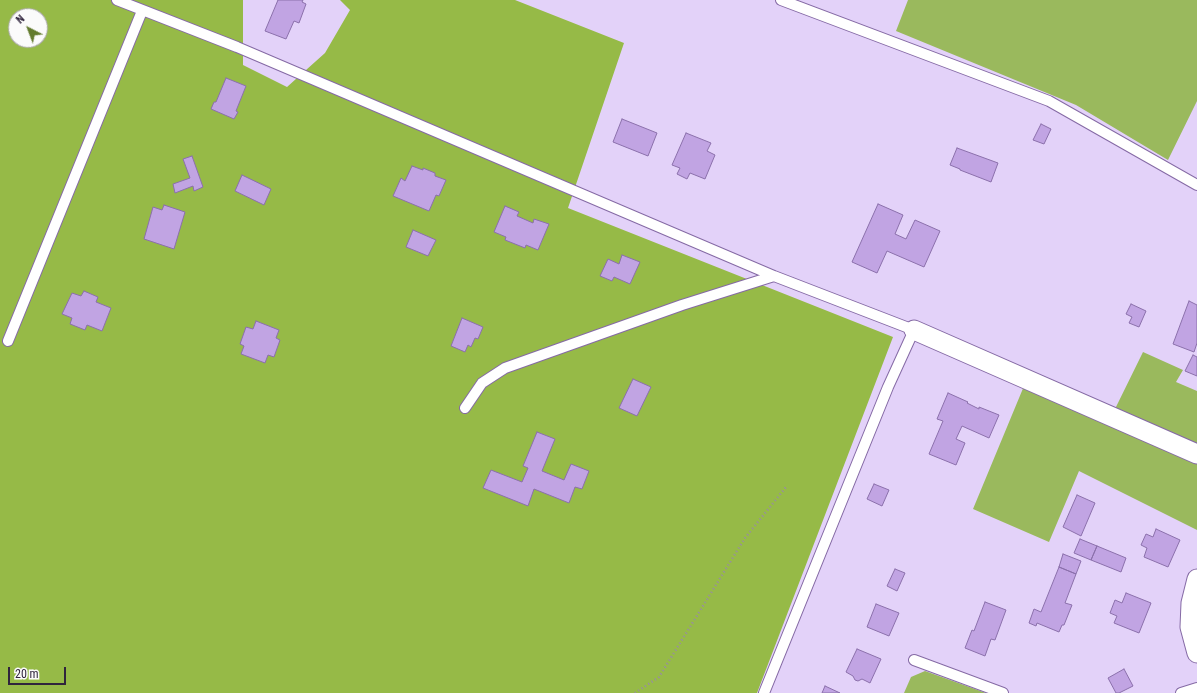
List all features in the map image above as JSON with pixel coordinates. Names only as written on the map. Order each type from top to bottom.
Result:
[{"type":"street","points":[[914,330],[1197,454]]},
{"type":"street","points":[[1197,579],[1191,603],[1190,627],[1197,653]]},
{"type":"lane","points":[[116,0],[245,50],[774,276],[914,330],[888,387],[764,693]]},
{"type":"lane","points":[[781,0],[1049,102],[1197,185]]},
{"type":"lane","points":[[8,342],[142,11]]},
{"type":"lane","points":[[465,408],[482,383],[505,368],[682,305],[774,276]]},
{"type":"lane","points":[[914,660],[1003,693]]},
{"type":"lane","points":[[1181,693],[1197,688]]},
{"type":"path","points":[[635,693],[659,676],[745,538],[786,487]]},
{"type":"green space","points":[[0,0],[243,0],[243,65],[287,87],[325,53],[350,10],[340,0],[515,0],[624,43],[568,208],[893,337],[757,693],[0,693]]},
{"type":"green space","points":[[908,0],[1197,0],[1197,101],[1168,160],[1076,105],[896,31]]},
{"type":"green space","points":[[1143,352],[1183,370],[1176,382],[1197,391],[1197,445],[1115,409]]},
{"type":"green space","points":[[1024,386],[1197,461],[1197,530],[1079,471],[1049,542],[973,509]]},
{"type":"green space","points":[[925,671],[986,693],[904,693],[911,677]]},
{"type":"building","points":[[278,0],[303,0],[302,2],[306,4],[299,23],[294,21],[286,39],[265,31]]},
{"type":"building","points":[[226,78],[246,86],[236,111],[238,112],[234,119],[211,109],[214,102],[216,102]]},
{"type":"building","points":[[622,119],[657,133],[648,156],[613,142]]},
{"type":"building","points":[[1041,124],[1051,129],[1044,144],[1033,140]]},
{"type":"building","points":[[686,133],[711,143],[707,151],[715,155],[705,179],[690,173],[687,179],[677,174],[680,168],[672,165]]},
{"type":"building","points":[[957,148],[998,163],[991,182],[950,165]]},
{"type":"building","points":[[192,156],[203,187],[194,191],[193,186],[175,193],[173,184],[190,178],[183,159]]},
{"type":"building","points":[[412,166],[423,170],[423,168],[435,173],[435,176],[446,180],[439,196],[436,195],[429,211],[393,196],[401,178],[405,181]]},
{"type":"building","points":[[242,175],[271,189],[264,205],[235,191]]},
{"type":"building","points":[[878,204],[903,215],[895,234],[906,239],[915,220],[940,231],[924,267],[887,251],[877,273],[852,262]]},
{"type":"building","points":[[164,205],[185,212],[174,249],[144,239],[153,207],[162,210]]},
{"type":"building","points":[[505,206],[519,212],[517,216],[533,223],[534,219],[549,224],[538,250],[526,245],[525,248],[505,240],[506,237],[494,232]]},
{"type":"building","points":[[413,230],[436,240],[428,256],[406,247]]},
{"type":"building","points":[[622,255],[640,262],[630,284],[614,277],[612,281],[600,276],[608,259],[619,264]]},
{"type":"building","points":[[84,291],[98,297],[96,302],[111,308],[102,331],[87,325],[85,330],[70,324],[72,318],[62,314],[72,293],[81,296]]},
{"type":"building","points":[[1189,301],[1197,305],[1197,343],[1194,352],[1173,344]]},
{"type":"building","points":[[1131,304],[1146,311],[1139,327],[1129,323],[1132,317],[1126,314]]},
{"type":"building","points":[[462,318],[483,327],[478,339],[475,338],[471,347],[468,345],[465,352],[451,346]]},
{"type":"building","points":[[256,321],[279,330],[276,338],[280,340],[274,357],[268,355],[265,363],[241,354],[244,346],[240,344],[246,327],[253,329]]},
{"type":"building","points":[[1193,355],[1197,357],[1197,376],[1185,371]]},
{"type":"building","points":[[633,379],[651,387],[637,416],[619,408]]},
{"type":"building","points":[[948,393],[979,409],[979,407],[999,415],[989,438],[962,426],[956,439],[965,443],[956,465],[929,454],[943,421],[937,419]]},
{"type":"building","points":[[537,432],[555,439],[542,471],[564,480],[571,464],[589,471],[582,489],[575,487],[569,503],[534,489],[528,506],[483,488],[491,470],[522,482],[528,468],[523,466]]},
{"type":"building","points":[[874,484],[889,490],[882,506],[867,499]]},
{"type":"building","points":[[1077,495],[1095,503],[1081,536],[1063,527]]},
{"type":"building","points":[[1156,529],[1180,540],[1168,567],[1144,557],[1147,548],[1141,545],[1146,534],[1153,537]]},
{"type":"building","points":[[1080,539],[1097,546],[1091,560],[1074,553]]},
{"type":"building","points":[[1097,546],[1126,558],[1121,572],[1091,560]]},
{"type":"building","points":[[1063,554],[1081,561],[1076,574],[1059,567]]},
{"type":"building","points":[[1059,567],[1076,574],[1065,603],[1072,605],[1064,625],[1062,625],[1059,632],[1037,623],[1036,626],[1029,623],[1034,609],[1041,612]]},
{"type":"building","points":[[895,569],[905,573],[897,591],[887,586]]},
{"type":"building","points":[[1126,593],[1151,603],[1139,633],[1114,623],[1117,616],[1110,613],[1115,600],[1122,603]]},
{"type":"building","points":[[985,602],[1006,610],[995,640],[991,639],[985,656],[965,648],[972,630],[974,631]]},
{"type":"building","points":[[876,604],[899,613],[889,636],[867,627]]},
{"type":"building","points":[[857,649],[881,659],[870,683],[862,679],[858,681],[855,680],[853,676],[846,672]]},
{"type":"building","points":[[1124,669],[1133,686],[1116,693],[1108,678]]},
{"type":"building","points":[[825,686],[840,693],[822,693]]}]
